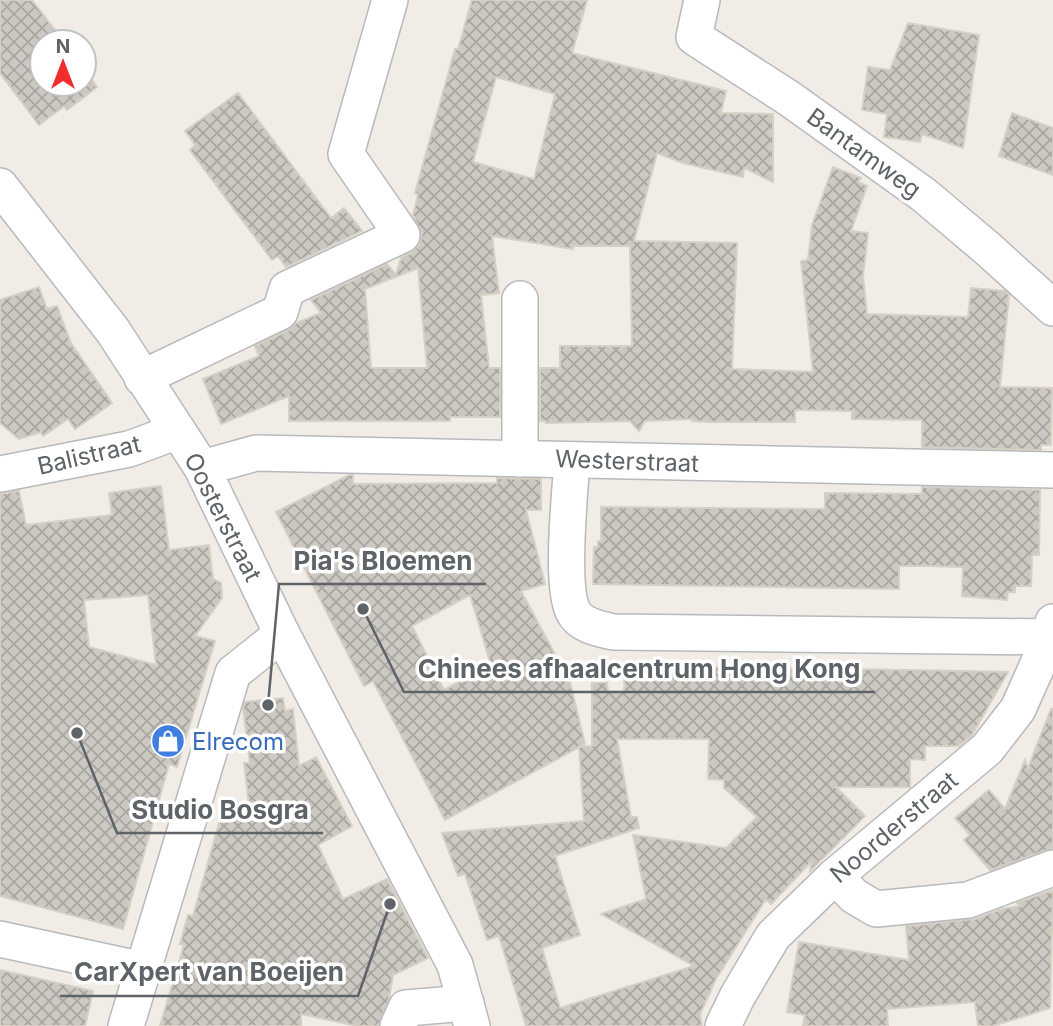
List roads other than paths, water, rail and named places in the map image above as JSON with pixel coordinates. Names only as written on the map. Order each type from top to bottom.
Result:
[{"type":"street","points":[[142,378],[280,312],[287,289],[402,235],[346,155],[390,0]]},
{"type":"street","name":"Bantamweg","points":[[702,0],[694,37],[790,99],[924,195],[1053,308]]},
{"type":"street","name":"Oosterstraat","points":[[0,186],[113,331],[202,468],[282,634],[455,965],[469,1014]]},
{"type":"street","points":[[520,299],[520,459]]},
{"type":"street","name":"Balistraat","points":[[0,474],[129,449],[178,431]]},
{"type":"street","name":"Westerstraat","points":[[202,468],[256,453],[1053,470]]},
{"type":"street","points":[[572,460],[566,589],[573,613],[590,627],[614,632],[1051,630]]},
{"type":"street","name":"Noorderstraat","points":[[723,1026],[773,936],[835,876],[987,749],[1018,709],[1051,630]]},
{"type":"street","points":[[127,1026],[233,673],[282,634]]},
{"type":"street","points":[[835,876],[854,896],[876,909],[968,900],[1053,868]]},
{"type":"street","points":[[0,939],[144,970]]},
{"type":"street","points":[[398,1026],[406,1007],[469,1014]]},
{"type":"place","name":"Chinees afhaalcentrum Hong Kong","points":[[363,609]]},
{"type":"place","name":"Pia's Bloemen","points":[[268,705]]},
{"type":"place","name":"Studio Bosgra","points":[[77,733]]},
{"type":"place","name":"Elrecom","points":[[168,741]]},
{"type":"place","name":"CarXpert van Boeijen","points":[[390,904]]}]
